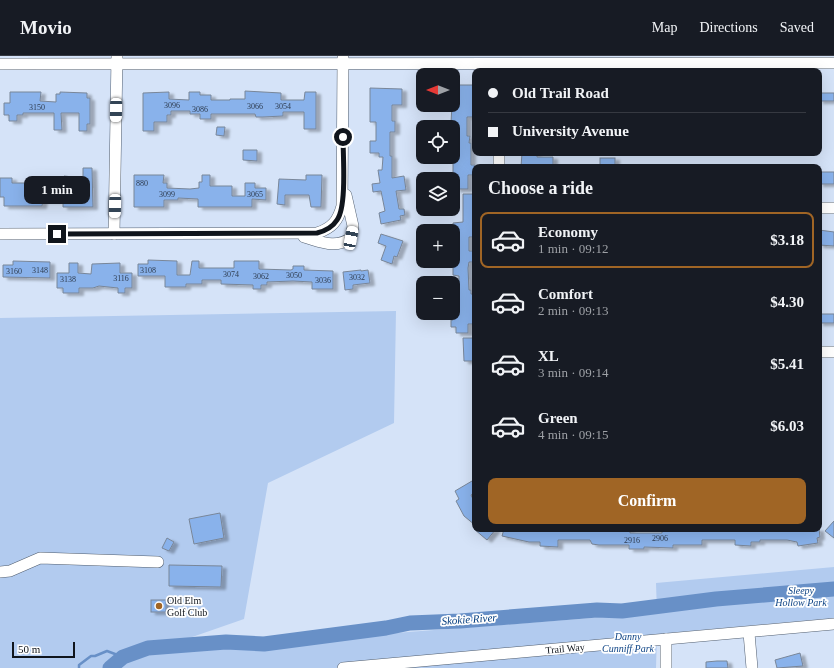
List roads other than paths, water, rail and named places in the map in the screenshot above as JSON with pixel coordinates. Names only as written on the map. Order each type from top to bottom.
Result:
[{"type":"street","points":[[0,64],[117,60],[343,60],[499,63],[589,60],[834,63]]},
{"type":"street","points":[[114,234],[117,60]]},
{"type":"street","points":[[0,234],[317,233],[328,230],[338,220],[342,206],[343,60]]},
{"type":"street","points":[[290,233],[330,244],[342,244],[351,238],[353,226],[343,181]]},
{"type":"street","points":[[822,208],[834,208]]},
{"type":"street","points":[[822,352],[834,352]]},
{"type":"street","points":[[0,572],[10,571],[40,558],[158,562]]},
{"type":"street","name":"Trail Way","points":[[343,668],[666,639],[749,634],[834,624]]},
{"type":"street","points":[[749,634],[752,668]]},
{"type":"street","points":[[666,639],[666,668]]},
{"type":"waterway","name":"Skokie River","points":[[110,668],[123,657],[148,648],[226,642],[264,644],[386,628],[410,623],[460,621],[597,610],[622,611],[716,599],[834,589]]},
{"type":"waterway","points":[[79,668],[79,665],[91,656],[107,651],[123,657]]},
{"type":"place","name":"Old Elm Golf Club","points":[[159,606]]},
{"type":"park label","name":"Sleepy Hollow Park","points":[[801,596]]},
{"type":"park label","name":"Danny Cunniff Park","points":[[628,642]]}]
